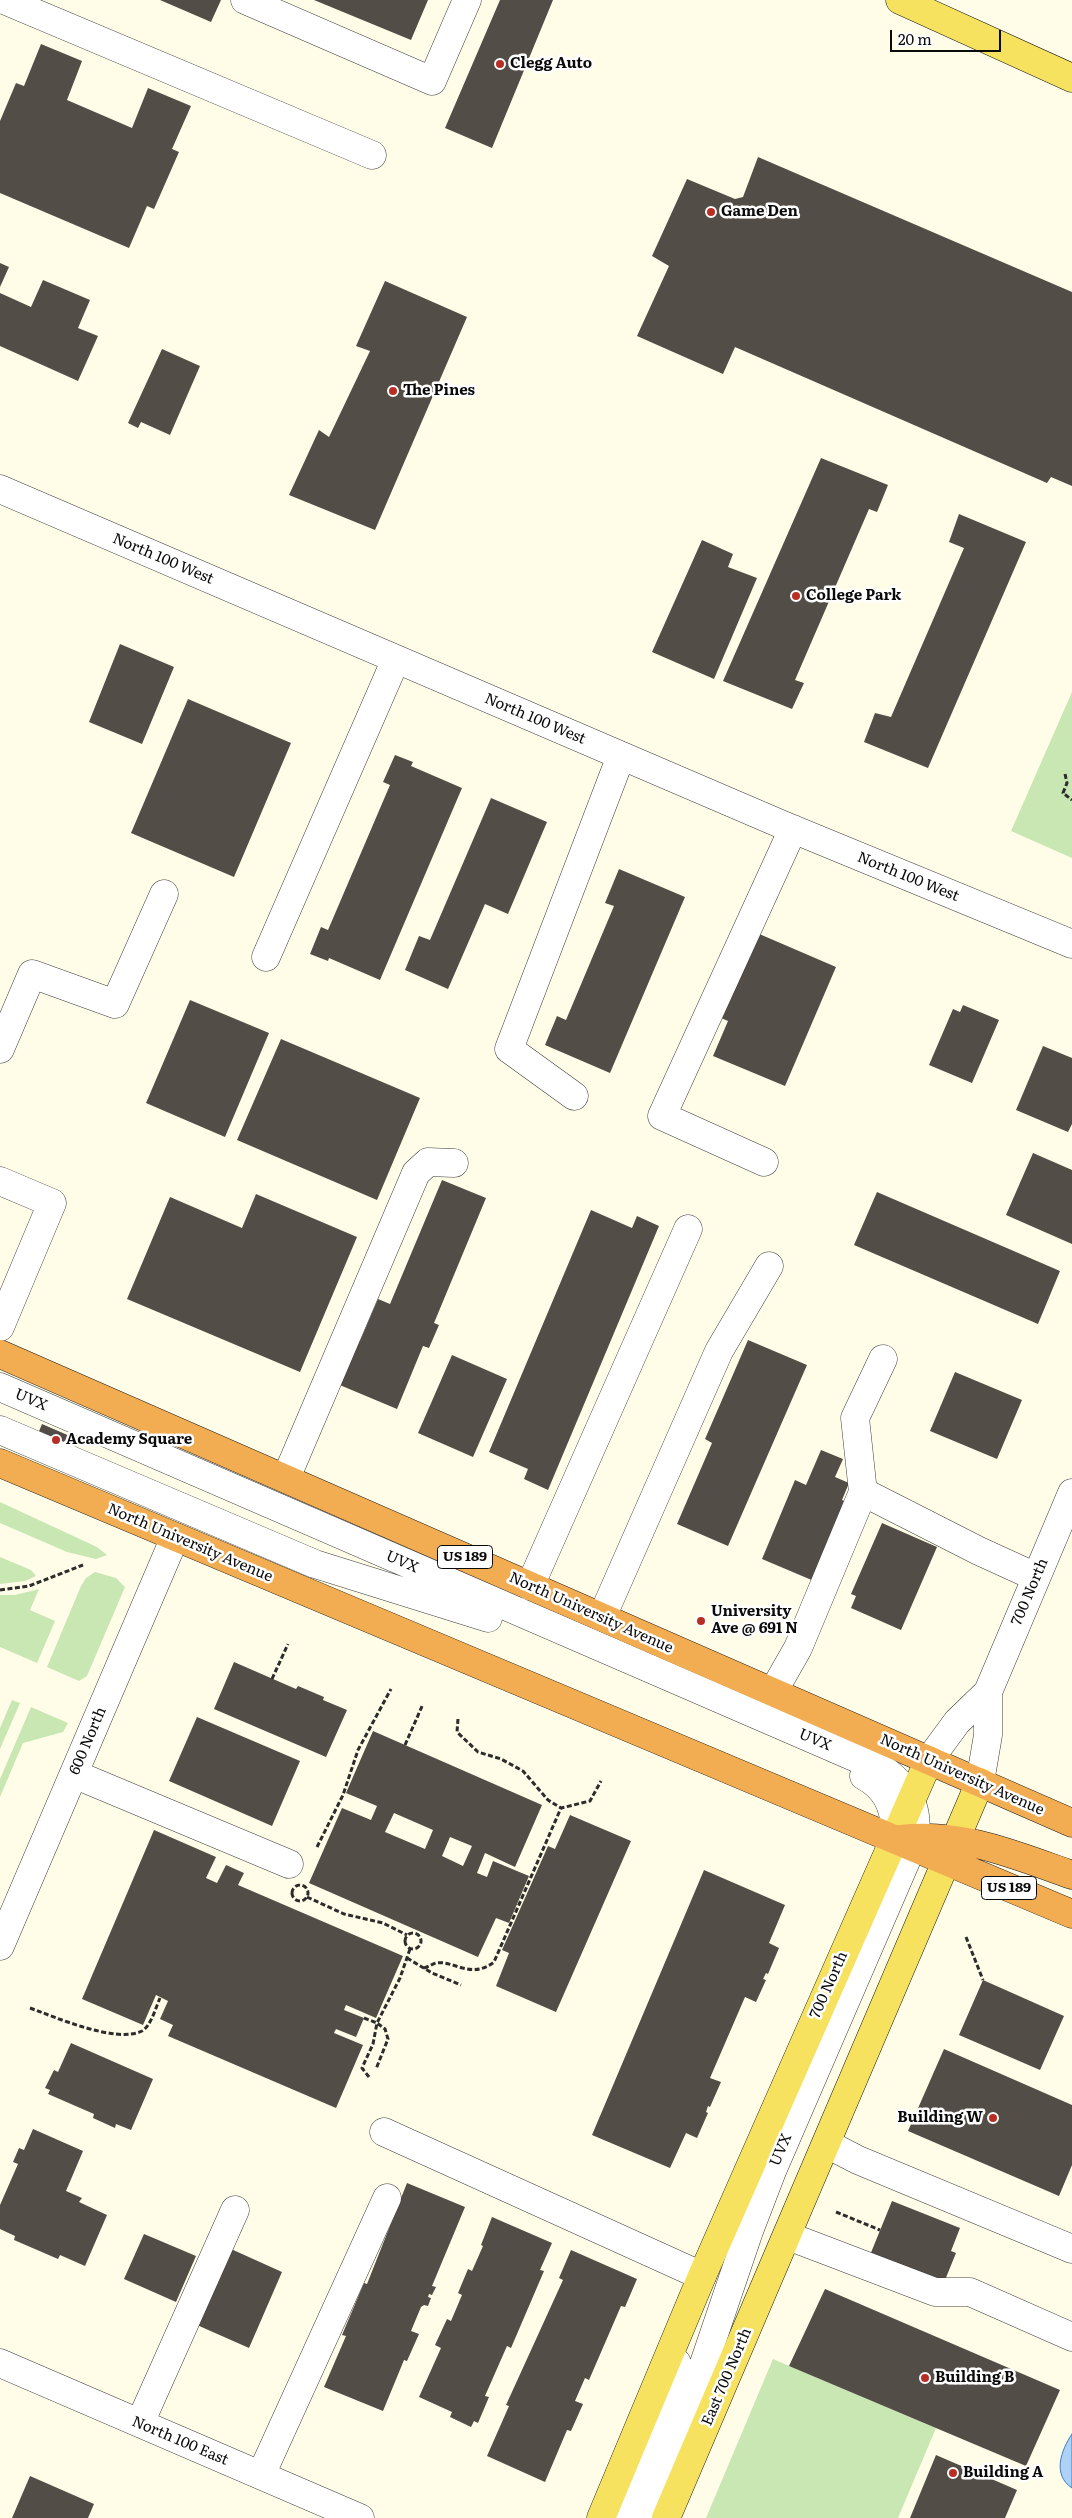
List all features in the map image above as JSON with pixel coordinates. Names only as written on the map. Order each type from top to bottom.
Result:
[{"type":"highway","name":"North University Avenue","points":[[0,1354],[1072,1823]]},
{"type":"highway","name":"North University Avenue","points":[[0,1463],[907,1841],[952,1850],[1072,1914]]},
{"type":"highway","points":[[952,1850],[996,1849],[1072,1875]]},
{"type":"main road","points":[[900,0],[1072,78]]},
{"type":"main road","name":"700 North","points":[[698,2285],[907,1841],[911,1801],[929,1760]]},
{"type":"main road","name":"700 North","points":[[788,2236],[980,1782]]},
{"type":"main road","name":"East 700 North","points":[[666,2518],[788,2236]]},
{"type":"main road","points":[[601,2518],[698,2285]]},
{"type":"street","points":[[4,0],[372,155]]},
{"type":"street","points":[[244,0],[432,81],[467,0]]},
{"type":"street","name":"North 100 West","points":[[0,489],[621,756],[1072,944]]},
{"type":"street","points":[[266,957],[396,659]]},
{"type":"street","points":[[574,1096],[509,1049],[621,756]]},
{"type":"street","points":[[764,1162],[662,1116],[793,829]]},
{"type":"street","points":[[0,1049],[32,974],[115,1004],[164,894]]},
{"type":"street","points":[[286,1478],[416,1174],[428,1162],[454,1163]]},
{"type":"street","points":[[0,1181],[52,1203],[0,1327]]},
{"type":"street","points":[[530,1586],[688,1229]]},
{"type":"street","points":[[602,1617],[719,1351],[769,1266]]},
{"type":"street","points":[[773,1692],[798,1648],[864,1492],[855,1418],[883,1358]]},
{"type":"street","name":"UVX","points":[[0,1387],[884,1770],[898,1780],[911,1801]]},
{"type":"street","name":"UVX","points":[[0,1430],[315,1564],[451,1605],[537,1636],[864,1776],[883,1790],[907,1841],[772,2171],[749,2231],[695,2390],[643,2518]]},
{"type":"street","points":[[864,1492],[979,1551],[1036,1577]]},
{"type":"street","name":"700 North","points":[[980,1782],[988,1735],[988,1692],[1072,1493]]},
{"type":"street","name":"600 North","points":[[0,1946],[175,1537]]},
{"type":"street","name":"700 North","points":[[929,1760],[957,1722],[988,1692]]},
{"type":"street","points":[[74,1774],[297,1876]]},
{"type":"street","points":[[384,2132],[698,2285],[682,2348],[664,2403],[619,2518]]},
{"type":"street","points":[[827,2144],[881,2170],[1072,2249]]},
{"type":"street","points":[[261,2475],[387,2198]]},
{"type":"street","points":[[140,2423],[235,2210]]},
{"type":"street","points":[[788,2236],[935,2292],[970,2292],[1072,2337]]},
{"type":"street","name":"North 100 East","points":[[0,2363],[360,2518]]},
{"type":"path","points":[[1065,774],[1067,783],[1063,794],[1072,800]]},
{"type":"path","points":[[0,1590],[29,1586],[83,1565]]},
{"type":"path","points":[[272,1679],[288,1644]]},
{"type":"path","points":[[316,1851],[343,1795],[358,1750],[390,1689]]},
{"type":"path","points":[[405,1746],[424,1704]]},
{"type":"path","points":[[458,1719],[457,1732],[478,1752],[501,1759],[523,1771],[548,1800],[561,1808],[590,1801],[601,1781]]},
{"type":"path","points":[[424,1968],[437,1963],[478,1969],[488,1967],[494,1962],[561,1808]]},
{"type":"path","points":[[306,1897],[344,1914],[383,1922],[407,1935],[414,1933],[420,1935],[421,1941],[418,1948],[410,1949]]},
{"type":"path","points":[[407,1935],[405,1943],[410,1949]]},
{"type":"path","points":[[966,1937],[983,1980]]},
{"type":"path","points":[[369,2077],[362,2068],[373,2044],[377,2023],[400,1978],[410,1949]]},
{"type":"path","points":[[407,1958],[461,1986]]},
{"type":"path","points":[[30,2008],[83,2027],[110,2033],[131,2034],[142,2031],[147,2027],[160,1998]]},
{"type":"path","points":[[364,2018],[377,2023],[385,2029],[388,2039],[376,2069]]},
{"type":"path","points":[[836,2212],[880,2230]]},
{"type":"green space","points":[[1072,692],[1072,858],[1011,831]]},
{"type":"green space","points":[[0,1502],[97,1547],[107,1555],[96,1559],[67,1552],[0,1523]]},
{"type":"green space","points":[[0,1557],[31,1570],[36,1576],[25,1581],[0,1584]]},
{"type":"green space","points":[[95,1572],[116,1578],[125,1587],[87,1676],[79,1681],[47,1667],[81,1586],[86,1578]]},
{"type":"green space","points":[[39,1589],[30,1610],[55,1621],[37,1663],[0,1647],[0,1595],[15,1595]]},
{"type":"green space","points":[[12,1700],[20,1703],[0,1749],[0,1728]]},
{"type":"green space","points":[[31,1707],[68,1723],[63,1732],[23,1743],[0,1797],[0,1779]]},
{"type":"green space","points":[[773,2359],[936,2428],[898,2518],[706,2518]]},
{"type":"water","points":[[1072,2434],[1072,2488],[1062,2476],[1060,2462]]},
{"type":"building","points":[[160,0],[221,0],[211,22]]},
{"type":"building","points":[[314,0],[428,0],[411,40]]},
{"type":"building","name":"Clegg Auto","points":[[500,0],[553,0],[492,148],[445,128]]},
{"type":"building","points":[[41,44],[82,61],[67,100],[132,128],[148,88],[191,106],[172,149],[179,152],[154,209],[147,206],[129,248],[0,193],[0,121],[16,83],[24,86]]},
{"type":"building","points":[[758,157],[1072,292],[1072,486],[1051,477],[1047,483],[735,347],[723,374],[637,336],[669,266],[652,256],[687,179],[735,199],[743,197]]},
{"type":"building","points":[[0,263],[9,267],[0,287]]},
{"type":"building","points":[[43,280],[90,300],[78,328],[98,336],[78,381],[0,346],[0,293],[31,307]]},
{"type":"building","name":"The Pines","points":[[385,281],[467,317],[375,530],[289,495],[319,430],[329,437],[370,351],[356,346]]},
{"type":"building","points":[[162,349],[200,366],[170,435],[141,422],[138,428],[128,423]]},
{"type":"building","name":"College Park","points":[[821,458],[888,485],[877,512],[869,509],[795,680],[804,683],[792,709],[723,681]]},
{"type":"building","name":"College Park","points":[[959,514],[1026,542],[928,768],[864,742],[875,713],[891,717],[964,548],[949,542]]},
{"type":"building","points":[[702,540],[733,554],[728,567],[757,578],[714,679],[652,652]]},
{"type":"building","points":[[120,644],[174,667],[142,744],[89,722]]},
{"type":"building","points":[[188,699],[291,743],[234,877],[131,833]]},
{"type":"building","points":[[395,755],[413,762],[411,766],[462,788],[380,980],[329,958],[328,961],[310,954],[321,927],[328,930],[390,785],[383,782]]},
{"type":"building","points":[[491,798],[547,822],[508,914],[485,904],[448,989],[405,970],[419,936],[430,940]]},
{"type":"building","points":[[619,869],[685,897],[610,1073],[545,1045],[557,1016],[566,1020],[614,906],[605,903]]},
{"type":"building","points":[[757,933],[836,967],[785,1086],[713,1056],[728,1021],[721,1018]]},
{"type":"building","points":[[190,1000],[269,1033],[225,1137],[146,1103]]},
{"type":"building","points":[[963,1005],[999,1020],[972,1083],[929,1065],[953,1009],[960,1012]]},
{"type":"building","points":[[281,1039],[420,1098],[377,1200],[237,1140]]},
{"type":"building","points":[[1043,1046],[1072,1058],[1072,1124],[1068,1132],[1016,1110]]},
{"type":"building","points":[[1033,1153],[1072,1170],[1072,1244],[1006,1215]]},
{"type":"building","points":[[442,1180],[486,1198],[434,1323],[439,1325],[429,1348],[423,1346],[397,1409],[335,1383],[353,1338],[360,1341],[378,1299],[390,1304]]},
{"type":"building","points":[[877,1192],[1060,1271],[1038,1324],[854,1245]]},
{"type":"building","points":[[256,1194],[357,1237],[300,1372],[127,1299],[170,1197],[242,1228]]},
{"type":"building","points":[[591,1210],[632,1228],[637,1216],[659,1226],[548,1490],[524,1479],[528,1469],[489,1452]]},
{"type":"building","points":[[748,1340],[807,1365],[728,1546],[677,1524],[712,1443],[705,1439]]},
{"type":"building","points":[[452,1355],[507,1379],[473,1457],[418,1433]]},
{"type":"building","points":[[955,1372],[1022,1400],[997,1459],[930,1431]]},
{"type":"building","points":[[42,1424],[79,1440],[72,1457],[35,1441]]},
{"type":"building","points":[[821,1450],[843,1459],[835,1477],[849,1483],[842,1500],[854,1505],[821,1584],[762,1559],[795,1480],[806,1485]]},
{"type":"building","points":[[882,1523],[937,1547],[901,1630],[851,1608],[856,1596],[851,1594]]},
{"type":"building","points":[[234,1662],[296,1689],[298,1686],[324,1697],[323,1700],[347,1710],[326,1757],[214,1709]]},
{"type":"building","points":[[197,1717],[300,1761],[272,1826],[169,1781]]},
{"type":"building","points":[[373,1731],[542,1805],[515,1867],[485,1853],[477,1873],[487,1877],[493,1861],[529,1876],[509,1923],[496,1918],[478,1957],[309,1883],[342,1808],[371,1820],[377,1806],[346,1793]],"holes":[[[394,1813],[433,1830],[425,1849],[385,1832]],[[450,1837],[472,1846],[463,1866],[442,1856]]]},
{"type":"building","points":[[570,1815],[631,1841],[556,2012],[496,1986],[509,1953],[502,1950],[548,1846],[555,1849]]},
{"type":"building","points":[[154,1830],[216,1857],[206,1878],[217,1883],[226,1865],[244,1873],[238,1885],[403,1956],[376,2018],[346,2005],[344,2010],[364,2018],[356,2037],[336,2029],[334,2033],[363,2045],[336,2108],[168,2036],[173,2025],[160,2019],[168,2001],[156,1995],[143,2025],[82,1999]]},
{"type":"building","points":[[704,1870],[785,1905],[769,1943],[779,1948],[768,1974],[766,1973],[763,1979],[766,1980],[756,2002],[745,1997],[710,2078],[721,2082],[710,2107],[708,2106],[706,2112],[708,2113],[697,2138],[686,2133],[670,2168],[592,2135]]},
{"type":"building","points":[[983,1980],[1064,2016],[1040,2070],[959,2035]]},
{"type":"building","points":[[71,2043],[153,2079],[131,2130],[116,2124],[115,2128],[93,2118],[94,2114],[48,2094],[50,2090],[45,2088],[54,2070],[58,2072]]},
{"type":"building","name":"Building W","points":[[944,2049],[1072,2105],[1072,2165],[1059,2196],[908,2131]]},
{"type":"building","points":[[33,2129],[83,2151],[66,2191],[82,2198],[79,2202],[107,2215],[85,2266],[60,2255],[58,2259],[14,2240],[15,2236],[0,2229],[0,2205],[18,2164],[13,2162],[19,2148],[24,2150]]},
{"type":"building","points":[[407,2183],[465,2207],[432,2286],[436,2287],[432,2295],[429,2294],[428,2297],[431,2298],[428,2306],[424,2305],[421,2307],[411,2331],[419,2334],[407,2361],[404,2360],[383,2411],[324,2387],[346,2336],[342,2335],[364,2283],[367,2284]]},
{"type":"building","points":[[892,2201],[960,2228],[951,2251],[956,2253],[943,2285],[870,2255]]},
{"type":"building","points":[[492,2217],[552,2243],[540,2270],[544,2271],[511,2348],[507,2346],[485,2396],[489,2397],[478,2423],[474,2421],[471,2427],[450,2417],[452,2412],[419,2397],[441,2348],[435,2345],[447,2319],[451,2321],[462,2295],[458,2293],[468,2269],[472,2271],[483,2246],[481,2245]]},
{"type":"building","points":[[144,2234],[196,2256],[176,2302],[124,2279]]},
{"type":"building","points":[[231,2249],[282,2272],[249,2348],[197,2325]]},
{"type":"building","points":[[571,2250],[637,2279],[625,2307],[621,2306],[589,2380],[585,2378],[575,2401],[583,2404],[571,2431],[567,2430],[545,2482],[487,2456],[509,2406],[506,2405],[563,2280],[559,2278]]},
{"type":"building","name":"Building B","points":[[825,2289],[1060,2390],[1026,2466],[789,2366]]},
{"type":"building","name":"Building A","points":[[936,2455],[1017,2490],[1005,2518],[910,2518]]},
{"type":"building","points":[[30,2476],[94,2504],[88,2518],[12,2518]]},
{"type":"place","name":"Clegg Auto","points":[[500,64]]},
{"type":"place","name":"Game Den","points":[[711,212]]},
{"type":"place","name":"The Pines","points":[[393,391]]},
{"type":"place","name":"College Park","points":[[796,596]]},
{"type":"place","name":"Academy Square","points":[[56,1440]]},
{"type":"place","name":"University Ave @ 691 N","points":[[701,1621]]},
{"type":"place","name":"Building W","points":[[993,2118]]},
{"type":"place","name":"Building B","points":[[925,2378]]},
{"type":"place","name":"Building A","points":[[953,2473]]}]
